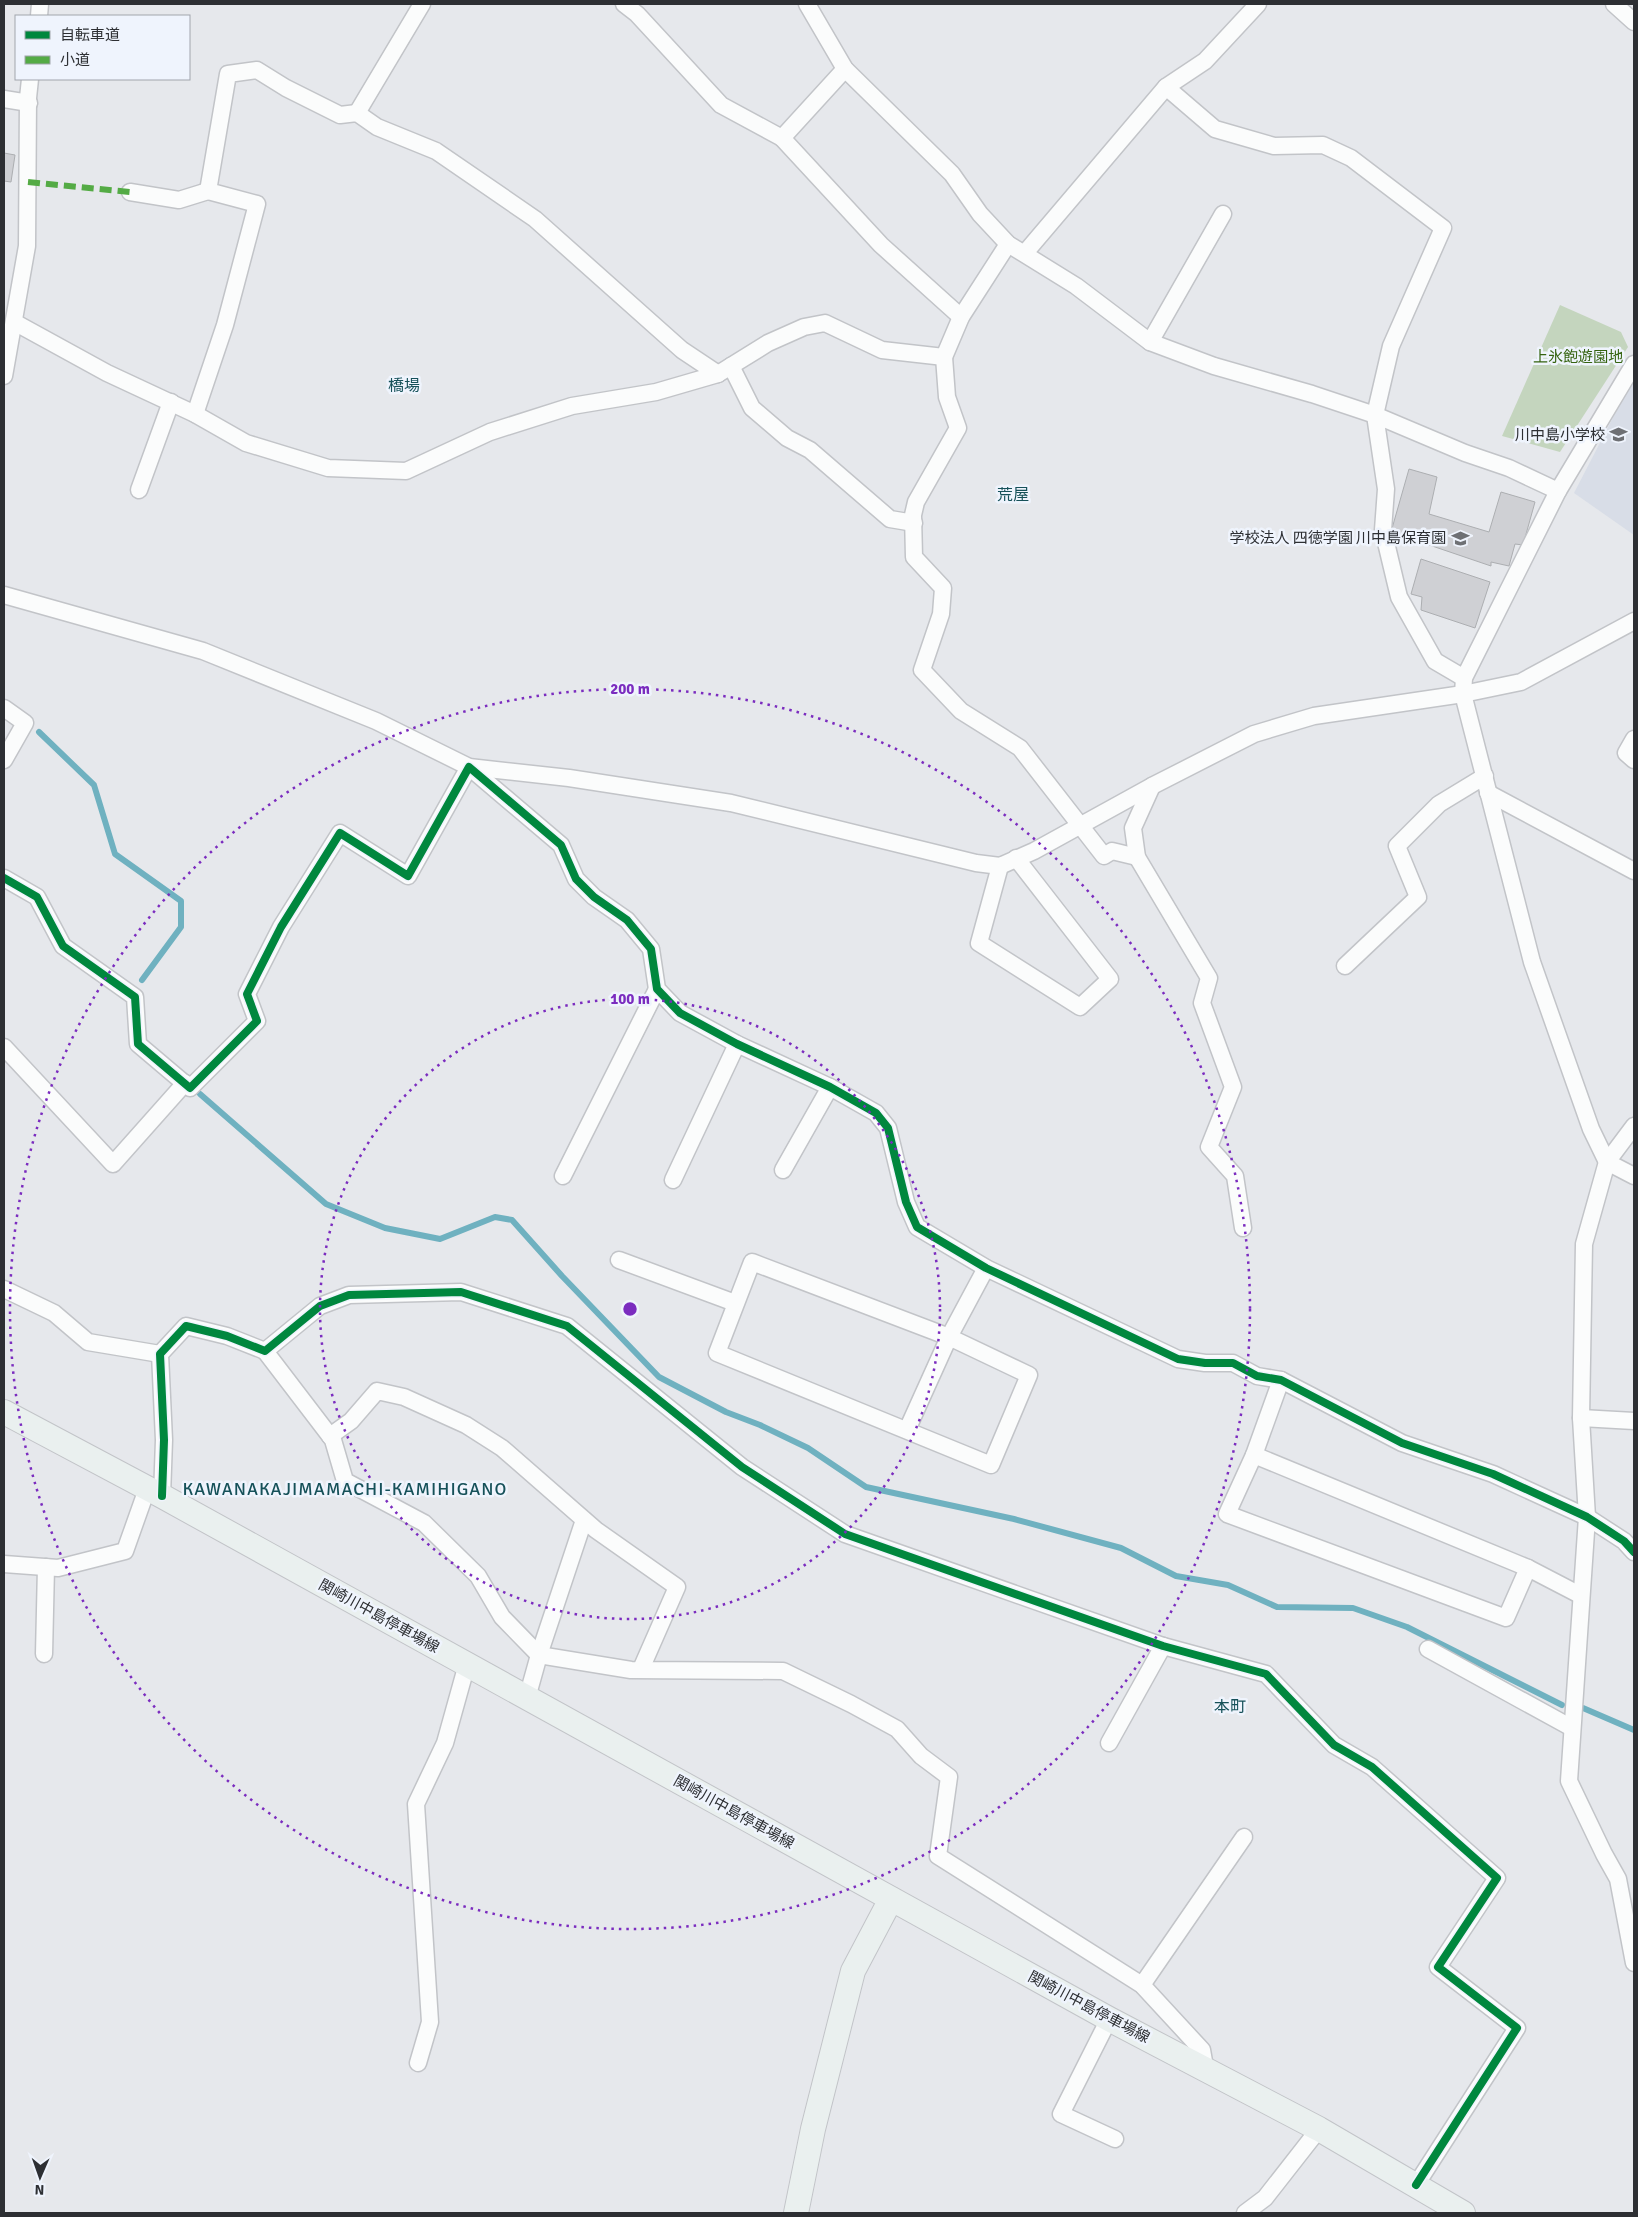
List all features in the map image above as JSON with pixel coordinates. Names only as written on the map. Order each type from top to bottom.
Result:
[{"type":"main road","name":"関崎川中島停車場線","points":[[4,1412],[467,1664],[1109,2019],[1319,2129],[1462,2213]]},
{"type":"main road","points":[[796,2213],[814,2129],[853,1971],[891,1899]]},
{"type":"street","points":[[357,112],[422,4]]},
{"type":"street","points":[[624,4],[637,14],[721,105],[782,138],[881,245],[962,317]]},
{"type":"street","points":[[807,4],[845,69],[952,174],[980,214],[1008,244],[1076,286],[1150,342],[1214,366],[1312,394],[1375,415],[1465,453],[1509,468],[1558,491]]},
{"type":"street","points":[[1025,253],[1166,87],[1205,60],[1258,4]]},
{"type":"street","points":[[1614,4],[1634,22]]},
{"type":"street","points":[[782,138],[845,69]]},
{"type":"street","points":[[208,191],[228,74],[258,70],[286,88],[340,115],[357,112],[376,127],[436,151],[535,219],[682,350],[724,370],[752,408],[787,438],[810,450],[890,519],[914,523]]},
{"type":"street","points":[[4,376],[27,246],[28,98],[30,80]]},
{"type":"street","points":[[1166,87],[1215,129],[1274,146],[1323,144],[1351,158],[1443,228],[1391,346],[1375,415],[1386,489],[1383,530],[1399,597],[1436,661],[1463,686],[1488,793],[1532,962],[1591,1130],[1607,1162],[1634,1176]]},
{"type":"street","points":[[4,99],[29,103]]},
{"type":"street","points":[[130,192],[179,200],[208,191],[257,204],[226,325],[196,414]]},
{"type":"street","points":[[1150,342],[1222,214]]},
{"type":"street","points":[[1008,244],[962,317],[944,357],[947,397],[958,428],[916,502],[914,558],[943,588],[941,614],[922,670],[961,711],[1020,748],[1104,856],[1112,851],[1137,857]]},
{"type":"street","points":[[14,322],[107,373],[196,414],[246,443],[328,468],[406,471],[490,432],[572,406],[656,392],[724,370],[768,343],[804,327],[825,323],[882,350],[944,357]]},
{"type":"street","points":[[1463,686],[1558,491],[1634,364]]},
{"type":"street","points":[[139,490],[171,402]]},
{"type":"street","points":[[4,595],[203,652],[376,720],[469,767],[533,819],[561,845],[576,879],[594,897],[627,920],[650,949],[657,989],[680,1013],[737,1044],[830,1088],[876,1113],[888,1128],[906,1202],[917,1227],[986,1268],[1178,1359],[1205,1363],[1233,1363],[1258,1376],[1281,1380],[1402,1443],[1493,1474],[1587,1517],[1624,1541],[1634,1552]]},
{"type":"street","points":[[469,767],[569,778],[731,803],[976,863],[1000,866],[1034,851],[1152,786],[1262,731],[1314,716],[1463,686],[1521,682],[1634,621]]},
{"type":"street","points":[[4,708],[25,723],[4,760]]},
{"type":"street","points":[[1634,739],[1626,753],[1634,760]]},
{"type":"street","points":[[4,878],[37,898],[63,946],[135,997],[138,1044],[190,1088],[257,1020],[246,994],[281,927],[340,833],[408,876],[469,767]]},
{"type":"street","points":[[1345,966],[1418,897],[1397,846],[1439,804],[1485,776]]},
{"type":"street","points":[[1152,786],[1133,828],[1137,857],[1209,978],[1202,1003],[1233,1087],[1209,1147],[1235,1176],[1244,1228]]},
{"type":"street","points":[[1488,793],[1634,872]]},
{"type":"street","points":[[1000,866],[979,943],[1080,1007],[1110,979],[1016,858]]},
{"type":"street","points":[[563,1176],[657,989]]},
{"type":"street","points":[[673,1180],[737,1044]]},
{"type":"street","points":[[4,1047],[113,1164],[184,1084]]},
{"type":"street","points":[[783,1170],[830,1088]]},
{"type":"street","points":[[1634,1126],[1607,1162],[1584,1244],[1582,1418],[1587,1517],[1568,1781],[1604,1854],[1626,1880],[1634,1963]]},
{"type":"street","points":[[619,1260],[735,1302]]},
{"type":"street","points":[[752,1262],[950,1337],[1030,1375],[991,1466],[717,1352],[735,1302],[752,1262]]},
{"type":"street","points":[[907,1430],[950,1337],[986,1268]]},
{"type":"street","points":[[4,1289],[54,1313],[88,1342],[160,1354]]},
{"type":"street","points":[[265,1351],[320,1306],[349,1295],[461,1292],[567,1326],[742,1467],[845,1534],[1163,1646],[1266,1674],[1334,1745],[1372,1767],[1496,1878],[1438,1967],[1517,2028],[1416,2185]]},
{"type":"street","points":[[4,1564],[58,1568],[126,1551],[155,1493],[164,1440],[160,1354],[186,1326],[227,1336],[265,1351],[330,1436],[345,1481],[424,1523],[478,1576],[502,1617],[539,1655],[632,1670],[782,1671],[850,1704],[897,1730],[921,1756],[949,1778],[938,1856],[1142,1985],[1202,2050],[1205,2068]]},
{"type":"street","points":[[1281,1380],[1254,1455],[1227,1514],[1506,1618],[1528,1568]]},
{"type":"street","points":[[330,1436],[351,1421],[377,1391],[404,1397],[466,1425],[502,1448],[596,1530],[677,1587],[641,1669]]},
{"type":"street","points":[[1582,1418],[1634,1421]]},
{"type":"street","points":[[1254,1455],[1528,1568],[1580,1595]]},
{"type":"street","points":[[527,1698],[539,1655],[584,1520]]},
{"type":"street","points":[[44,1654],[46,1567]]},
{"type":"street","points":[[1109,1743],[1163,1646]]},
{"type":"street","points":[[1428,1650],[1572,1728]]},
{"type":"street","points":[[418,2063],[430,2022],[416,1804],[445,1743],[467,1664]]},
{"type":"street","points":[[1142,1985],[1244,1837]]},
{"type":"street","points":[[1109,2019],[1061,2114],[1115,2139]]},
{"type":"street","points":[[1245,2213],[1266,2206],[1319,2129]]},
{"type":"shaded area","name":"川中島小学校","points":[[1634,377],[1634,535],[1574,493]]},
{"type":"green space","name":"上氷飽遊園地","points":[[1560,305],[1621,332],[1628,347],[1560,452],[1502,436]]},
{"type":"building","points":[[4,153],[15,155],[11,182],[4,181]]},
{"type":"building","points":[[1409,469],[1437,477],[1429,514],[1489,532],[1501,492],[1535,502],[1523,545],[1515,544],[1509,566],[1491,562],[1491,566],[1391,532]]},
{"type":"building","points":[[1421,559],[1490,582],[1475,628],[1421,610],[1422,597],[1411,594]]},
{"type":"waterway","points":[[39,732],[94,785],[115,854],[181,901],[181,927],[142,980]]},
{"type":"waterway","points":[[200,1094],[326,1204],[385,1228],[440,1239],[495,1217],[512,1220],[562,1276],[659,1377],[726,1412],[760,1425],[808,1448],[866,1487],[1014,1519],[1121,1548],[1176,1576],[1228,1585],[1277,1607],[1353,1608],[1407,1627],[1562,1705]]},
{"type":"waterway","points":[[1583,1708],[1634,1730]]},
{"type":"marked path","points":[[28,182],[130,192]]},
{"type":"cycle path","points":[[4,878],[37,897],[63,946],[135,997],[138,1044],[190,1088],[257,1021],[247,994],[281,927],[340,833],[408,876],[469,767],[561,845],[576,879],[594,897],[627,920],[651,949],[657,989],[680,1013],[737,1044],[830,1087],[876,1113],[888,1128],[906,1202],[917,1227],[986,1268],[1178,1359],[1205,1363],[1233,1363],[1257,1376],[1281,1380],[1402,1443],[1493,1474],[1587,1517],[1624,1541],[1634,1552]]},
{"type":"cycle path","points":[[162,1496],[164,1440],[160,1354],[186,1326],[227,1336],[265,1351],[320,1306],[349,1295],[461,1292],[567,1326],[742,1467],[845,1534],[1163,1646],[1266,1674],[1334,1745],[1372,1767],[1497,1878],[1438,1967],[1517,2028],[1416,2185]]},
{"type":"place","name":"川中島小学校","points":[[1619,435]]},
{"type":"place","name":"学校法人 四徳学園 川中島保育園","points":[[1460,538]]},
{"type":"district","name":"橋場","points":[[404,386]]},
{"type":"district","name":"荒屋","points":[[1013,495]]},
{"type":"district","name":"KAWANAKAJIMAMACHI-KAMIHIGANO","points":[[345,1489]]},
{"type":"district","name":"本町","points":[[1230,1707]]}]
